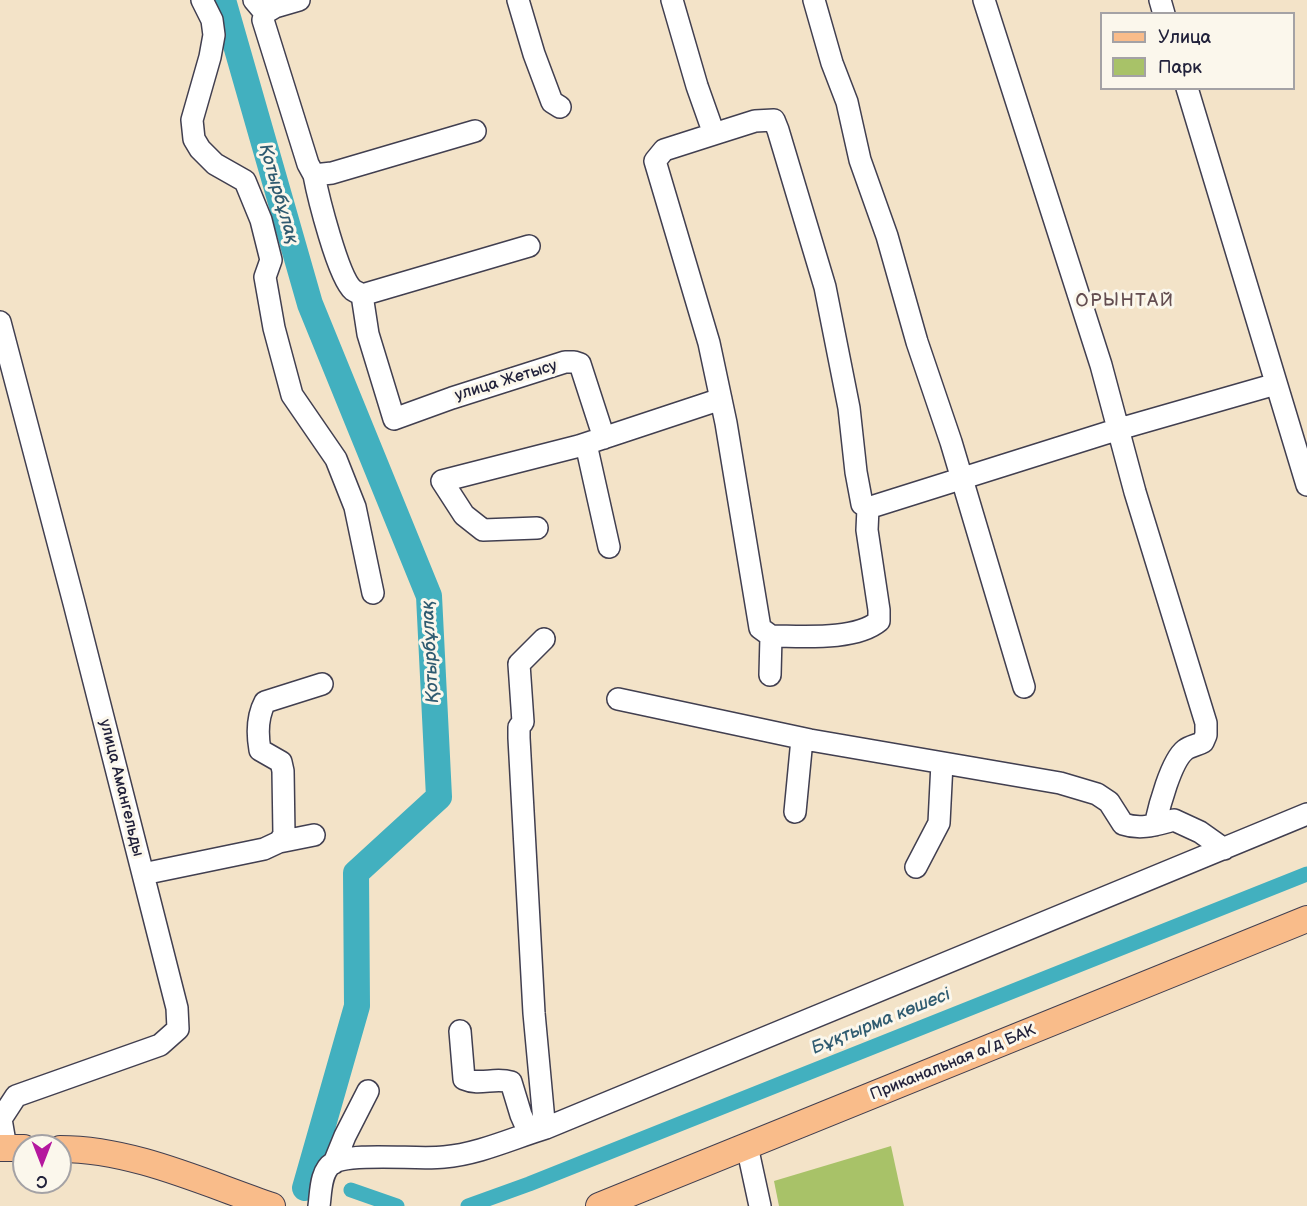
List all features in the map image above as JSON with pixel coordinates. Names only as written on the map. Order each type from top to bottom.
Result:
[{"type":"main road","name":"Приканальная а/д БАК","points":[[606,1205],[1307,919]]},
{"type":"main road","points":[[72,1149],[136,1159],[272,1206]]},
{"type":"street","points":[[202,0],[212,20],[214,35],[192,120],[194,139],[200,149],[215,164],[245,181],[261,220],[271,260],[265,277],[274,328],[292,395],[336,459],[355,507],[373,593]]},
{"type":"street","points":[[299,0],[275,7],[259,6],[280,78],[308,164],[314,175],[336,256],[352,290],[362,295],[529,246]]},
{"type":"street","points":[[518,0],[548,92],[552,102],[560,107]]},
{"type":"street","points":[[672,0],[697,86],[714,134]]},
{"type":"street","points":[[814,0],[832,63],[847,102],[860,160],[887,236],[1024,687]]},
{"type":"street","points":[[984,0],[1101,365],[1136,492],[1206,723],[1206,735],[1203,742],[1185,750],[1179,758],[1160,802],[1155,825]]},
{"type":"street","points":[[1188,90],[1307,485]]},
{"type":"street","points":[[774,120],[825,287],[849,408],[862,504],[868,508],[867,530],[879,621],[870,628],[853,633],[771,636],[760,628],[752,572],[709,343],[655,161],[664,150],[754,121],[774,120]]},
{"type":"street","points":[[314,175],[332,173],[475,130]]},
{"type":"street","name":"улица Жетысу","points":[[362,295],[368,334],[394,419],[452,398],[566,362],[574,362],[580,364],[595,441]]},
{"type":"street","name":"улица Амангельды","points":[[0,322],[177,1008],[178,1029],[160,1045],[16,1096],[1,1119],[10,1148]]},
{"type":"street","points":[[868,508],[1119,429],[1276,384]]},
{"type":"street","points":[[537,528],[483,530],[464,515],[442,481],[595,441],[721,399]]},
{"type":"street","points":[[595,441],[609,547]]},
{"type":"street","points":[[770,675],[771,636]]},
{"type":"street","points":[[538,1131],[544,1121],[534,1013],[519,738],[519,727],[523,722],[519,664],[544,639]]},
{"type":"street","points":[[279,842],[284,835],[283,771],[281,762],[260,750],[258,736],[260,712],[265,702],[322,684]]},
{"type":"street","points":[[618,699],[802,739],[1060,783],[1097,794],[1109,802],[1123,825],[1134,828],[1174,820],[1200,832],[1224,849]]},
{"type":"street","points":[[795,812],[802,739]]},
{"type":"street","points":[[916,867],[939,823],[942,763]]},
{"type":"street","points":[[319,1206],[324,1174],[334,1163],[343,1159],[445,1157],[496,1145],[538,1131],[1307,814]]},
{"type":"street","points":[[143,874],[264,849],[279,842],[314,835]]},
{"type":"street","points":[[460,1031],[464,1078],[474,1083],[500,1079],[512,1082],[521,1115],[538,1131]]},
{"type":"street","points":[[334,1163],[368,1091]]},
{"type":"street","points":[[747,1146],[760,1206]]},
{"type":"green space","points":[[891,1146],[904,1206],[779,1206],[774,1181]]},
{"type":"waterway","name":"Қотырбұлақ","points":[[223,0],[310,304],[429,596],[439,797],[356,873],[357,1006],[305,1188]]},
{"type":"waterway","name":"Бұқтырма көшесі","points":[[468,1206],[529,1184],[1307,874]]},
{"type":"waterway","name":"Бұқтырма көшесі","points":[[351,1190],[397,1206]]},
{"type":"district","name":"ОРЫНТАЙ","points":[[1125,301]]}]
